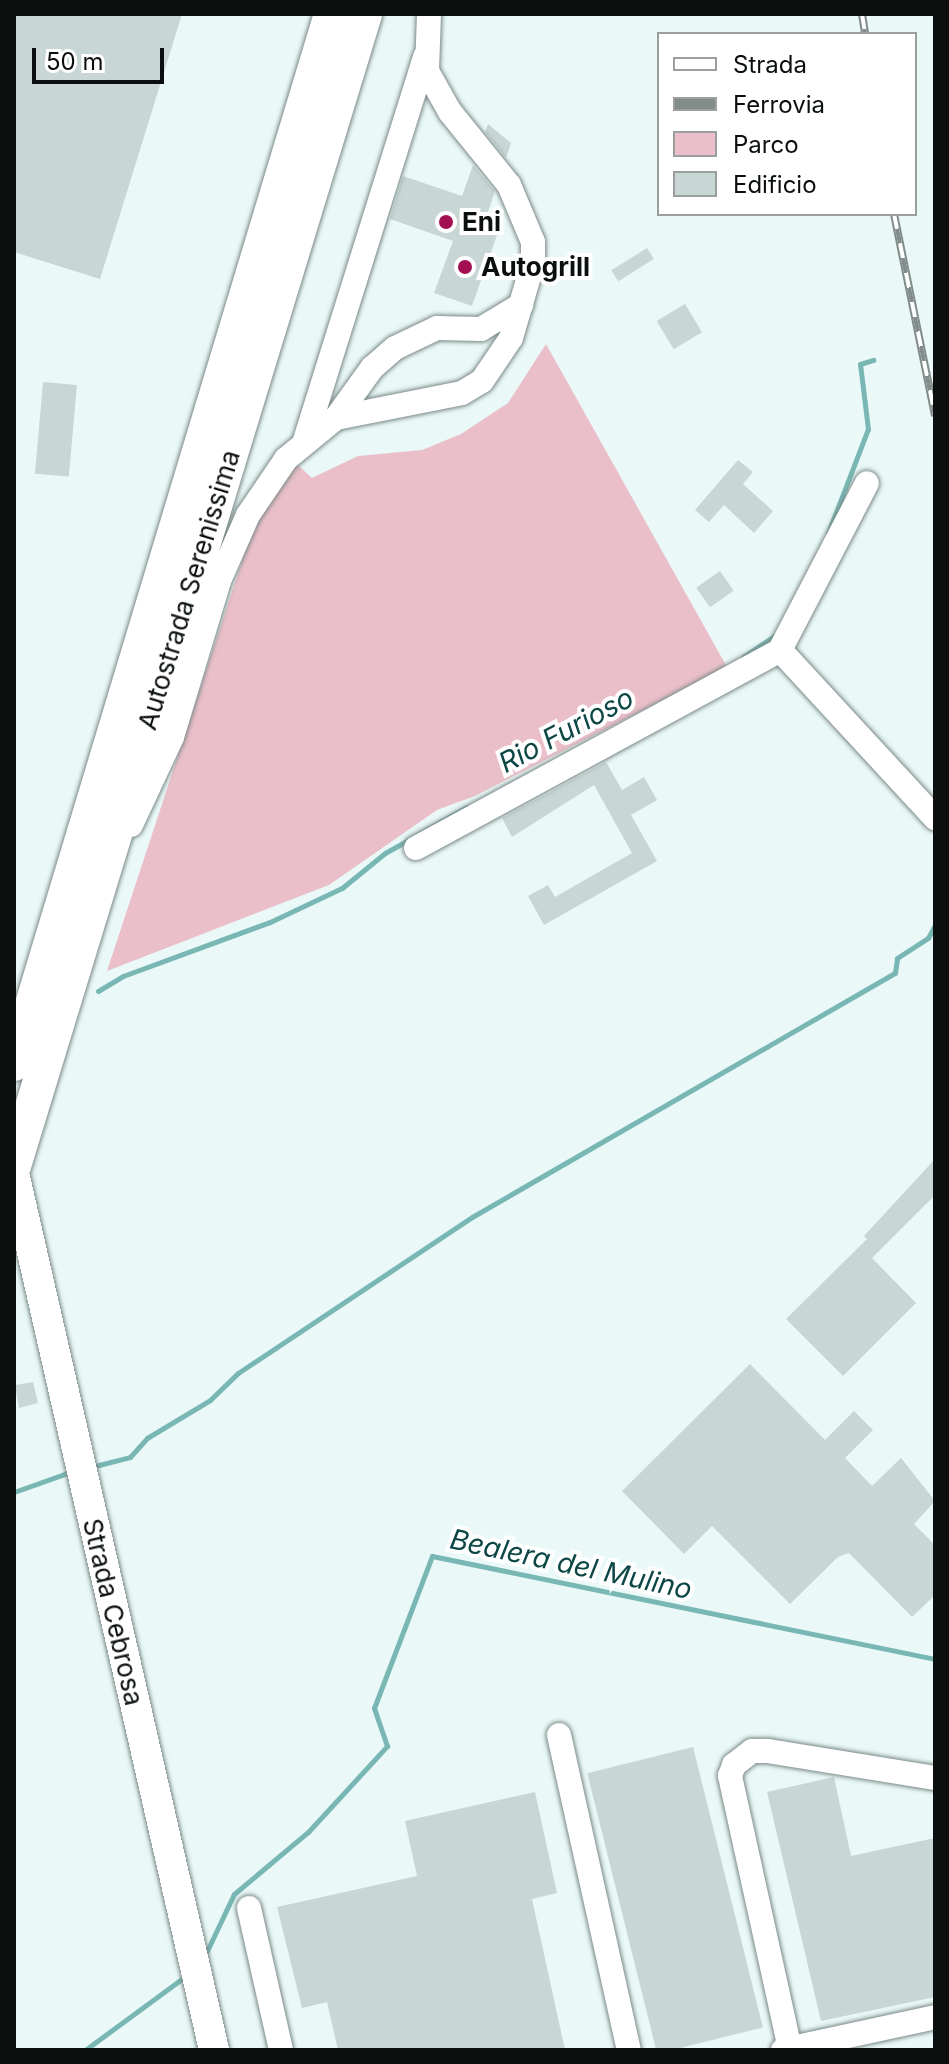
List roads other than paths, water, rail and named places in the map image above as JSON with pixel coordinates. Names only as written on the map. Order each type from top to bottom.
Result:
[{"type":"highway","name":"Autostrada Serenissima","points":[[15,1059],[331,14]]},
{"type":"highway","name":"Autostrada Serenissima","points":[[14,1166],[365,14]]},
{"type":"main road","name":"Strada Cebrosa","points":[[14,1173],[214,2050]]},
{"type":"street","points":[[336,418],[462,393],[482,381],[498,359],[521,305],[533,263],[533,242],[509,185],[450,112],[427,71],[429,14]]},
{"type":"street","points":[[305,440],[426,51]]},
{"type":"street","points":[[90,914],[172,737],[233,548],[265,486],[305,440],[336,418],[372,368],[395,348],[437,328],[481,329],[521,305]]},
{"type":"street","points":[[416,848],[780,650],[867,483]]},
{"type":"street","points":[[780,650],[935,818]]},
{"type":"street","points":[[559,1735],[629,2050]]},
{"type":"street","points":[[935,1778],[768,1751],[752,1751],[734,1765],[730,1776],[787,2049],[935,2017]]},
{"type":"street","points":[[249,1908],[281,2050]]},
{"type":"waterway","name":"Rio Furioso","points":[[828,533],[868,429],[860,364],[873,360]]},
{"type":"waterway","name":"Rio Furioso","points":[[743,657],[777,634]]},
{"type":"waterway","name":"Rio Furioso","points":[[98,991],[123,976],[270,922],[342,888],[385,853],[467,807]]},
{"type":"waterway","points":[[91,1467],[130,1457],[147,1438],[210,1400],[238,1373],[472,1217],[895,973],[897,958],[928,938],[935,925]]},
{"type":"waterway","points":[[14,1492],[73,1471]]},
{"type":"waterway","name":"Bealera del Mulino","points":[[207,1951],[234,1894],[308,1832],[387,1746],[374,1708],[432,1556],[935,1659]]},
{"type":"waterway","name":"Bealera del Mulino","points":[[85,2050],[183,1978]]},
{"type":"railway","points":[[862,14],[865,32]]},
{"type":"railway","points":[[894,216],[935,416]]},
{"type":"place","name":"Eni","points":[[446,222]]},
{"type":"place","name":"Autogrill","points":[[465,267]]}]
